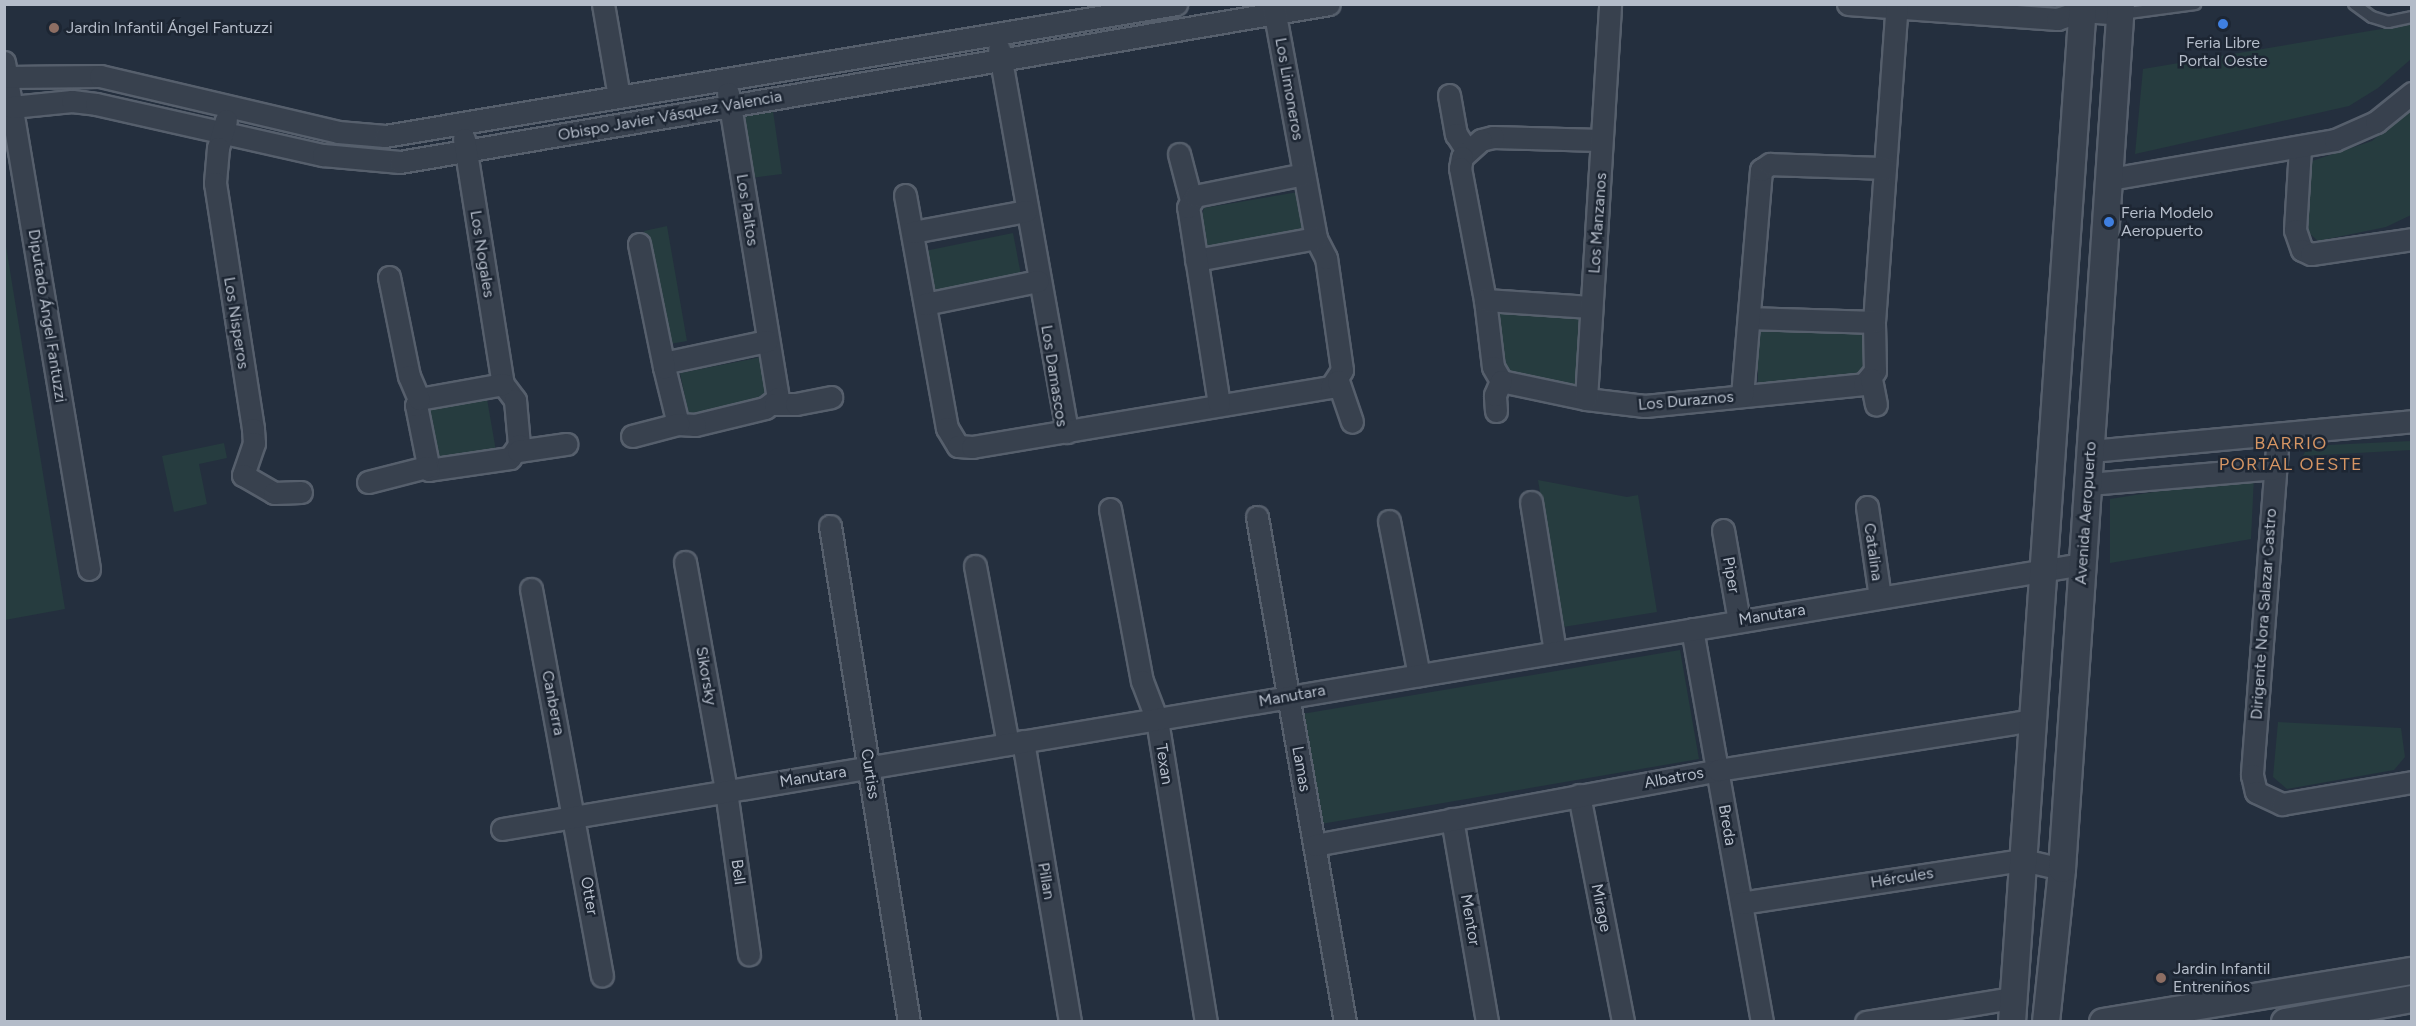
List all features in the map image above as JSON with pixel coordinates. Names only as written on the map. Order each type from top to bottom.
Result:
[{"type":"street","points":[[603,4],[620,97]]},
{"type":"street","name":"Obispo Javier Vásquez Valencia","points":[[6,69],[100,76],[352,134],[404,134],[1176,4]]},
{"type":"street","name":"Obispo Javier Vásquez Valencia","points":[[12,107],[72,101],[96,104],[223,133],[363,161],[400,162],[1000,60],[1274,9],[1329,4]]},
{"type":"street","name":"Los Manzanos","points":[[1586,399],[1602,171],[1600,140],[1610,4]]},
{"type":"street","points":[[1848,4],[2057,19],[2079,7],[2121,9]]},
{"type":"street","points":[[1876,405],[1871,379],[1875,371],[1874,322],[1897,6]]},
{"type":"street","points":[[1866,1022],[2013,1010],[2045,568],[2079,7]]},
{"type":"street","name":"Los Limoneros","points":[[1274,9],[1316,238],[1326,258],[1342,370],[1338,381],[1353,422]]},
{"type":"street","name":"Avenida Aeropuerto","points":[[2046,1022],[2062,869],[2121,9]]},
{"type":"street","name":"Los Damascos","points":[[905,195],[947,428],[958,446],[972,447],[1067,432],[1038,281],[997,35]]},
{"type":"street","name":"Diputado Ángel Fantuzzi","points":[[6,69],[89,569]]},
{"type":"street","name":"Los Paltos","points":[[726,79],[767,341],[777,390],[775,404]]},
{"type":"street","points":[[2110,179],[2300,148],[2363,129],[2412,93]]},
{"type":"street","points":[[1449,95],[1456,134],[1467,151]]},
{"type":"street","name":"Los Nisperos","points":[[230,107],[216,166],[216,200],[254,442],[243,475],[274,493],[301,492]]},
{"type":"street","name":"Los Nogales","points":[[461,124],[503,384],[515,400],[518,451]]},
{"type":"street","points":[[1496,411],[1496,395],[1501,381],[1493,367],[1485,300],[1460,168],[1467,151],[1481,140],[1493,137],[1600,140]]},
{"type":"street","points":[[2300,148],[2295,230],[2302,250],[2311,254],[2412,239]]},
{"type":"street","points":[[1179,154],[1191,200]]},
{"type":"street","points":[[1742,396],[1759,176],[1764,166],[1885,168]]},
{"type":"street","points":[[1219,404],[1188,207],[1195,196],[1304,174]]},
{"type":"street","points":[[913,232],[1026,211]]},
{"type":"street","points":[[1196,260],[1316,238]]},
{"type":"street","points":[[639,244],[678,424]]},
{"type":"street","points":[[388,277],[409,376],[418,399],[416,405],[427,467],[433,471],[510,458],[518,451],[566,444]]},
{"type":"street","points":[[925,304],[1038,281]]},
{"type":"street","points":[[1485,300],[1592,307]]},
{"type":"street","points":[[1749,318],[1874,322]]},
{"type":"street","points":[[664,367],[668,362],[767,341]]},
{"type":"street","name":"Los Duraznos","points":[[1501,381],[1586,399],[1645,406],[1864,384],[1871,379]]},
{"type":"street","points":[[1067,432],[1219,404],[1310,392],[1331,387],[1338,381]]},
{"type":"street","points":[[418,399],[503,384]]},
{"type":"street","points":[[632,436],[678,424],[695,425],[775,404],[796,404],[831,397]]},
{"type":"street","points":[[2091,451],[2412,421]]},
{"type":"street","name":"Dirigente Nora Salazar Castro","points":[[2278,435],[2252,775],[2256,792],[2282,804],[2412,782]]},
{"type":"street","points":[[368,482],[427,467]]},
{"type":"street","points":[[2088,484],[2276,468]]},
{"type":"street","points":[[1531,502],[1556,652]]},
{"type":"street","name":"Catalina","points":[[1867,507],[1880,597]]},
{"type":"street","name":"Texan","points":[[1110,509],[1142,681],[1156,720],[1206,1022]]},
{"type":"street","name":"Lamas","points":[[1257,518],[1345,1022]]},
{"type":"street","points":[[1389,521],[1419,675]]},
{"type":"street","name":"Curtiss","points":[[830,526],[909,1022]]},
{"type":"street","name":"Piper","points":[[1723,530],[1739,621]]},
{"type":"street","name":"Sikorsky","points":[[685,562],[726,791]]},
{"type":"street","name":"Manutara","points":[[502,829],[2045,568],[2083,564]]},
{"type":"street","name":"Pillan","points":[[975,566],[1015,743],[1070,1022]]},
{"type":"street","name":"Canberra","points":[[531,589],[575,817]]},
{"type":"street","name":"Breda","points":[[1692,629],[1762,1022]]},
{"type":"street","name":"Albatros","points":[[1315,845],[1718,770],[2034,720]]},
{"type":"street","name":"Bell","points":[[726,791],[749,954]]},
{"type":"street","name":"Mirage","points":[[1579,795],[1623,1022]]},
{"type":"street","name":"Otter","points":[[575,817],[602,976]]},
{"type":"street","name":"Mentor","points":[[1452,819],[1487,1022]]},
{"type":"street","name":"Hércules","points":[[1741,903],[2023,860],[2062,869]]},
{"type":"street","points":[[2103,1022],[2412,970]]},
{"type":"street","points":[[2284,1022],[2412,999]]},
{"type":"lane","points":[[2121,9],[2195,4]]},
{"type":"lane","points":[[2354,4],[2372,17],[2388,22],[2412,17]]},
{"type":"green space","points":[[2411,24],[2411,59],[2378,88],[2349,106],[2135,154],[2143,69]]},
{"type":"green space","points":[[2411,108],[2411,215],[2386,227],[2318,241],[2309,233],[2303,164],[2372,141]]},
{"type":"green space","points":[[773,111],[782,174],[751,178],[742,116]]},
{"type":"green space","points":[[1298,192],[1305,231],[1206,249],[1201,219],[1204,208]]},
{"type":"green space","points":[[667,226],[687,341],[664,345],[644,231]]},
{"type":"green space","points":[[1013,233],[1021,275],[928,295],[920,252]]},
{"type":"green space","points":[[5,240],[65,609],[4,620]]},
{"type":"green space","points":[[1506,306],[1573,312],[1588,327],[1581,380],[1566,389],[1511,378],[1500,365],[1495,320]]},
{"type":"green space","points":[[1758,324],[1864,330],[1866,360],[1858,374],[1849,379],[1758,384]]},
{"type":"green space","points":[[762,357],[770,399],[689,416],[680,373]]},
{"type":"green space","points":[[487,399],[496,451],[433,462],[424,410]]},
{"type":"green space","points":[[2411,441],[2411,450],[2303,456],[2308,446]]},
{"type":"green space","points":[[224,443],[227,458],[199,464],[207,504],[174,512],[162,456]]},
{"type":"green space","points":[[2254,476],[2251,539],[2110,563],[2110,499]]},
{"type":"green space","points":[[1538,480],[1627,497],[1638,495],[1657,612],[1563,627]]},
{"type":"green space","points":[[1680,650],[1699,759],[1321,824],[1302,714]]},
{"type":"green space","points":[[2278,722],[2401,728],[2405,757],[2394,770],[2287,789],[2273,777]]},
{"type":"place","name":"Feria Libre Portal Oeste","points":[[2223,24]]},
{"type":"place","name":"Jardin Infantil Ángel Fantuzzi","points":[[54,28]]},
{"type":"place","name":"Feria Modelo Aeropuerto","points":[[2109,222]]},
{"type":"place","name":"Jardin Infantil Entreniños","points":[[2161,978]]},
{"type":"district","name":"BARRIO PORTAL OESTE","points":[[2291,454]]}]
